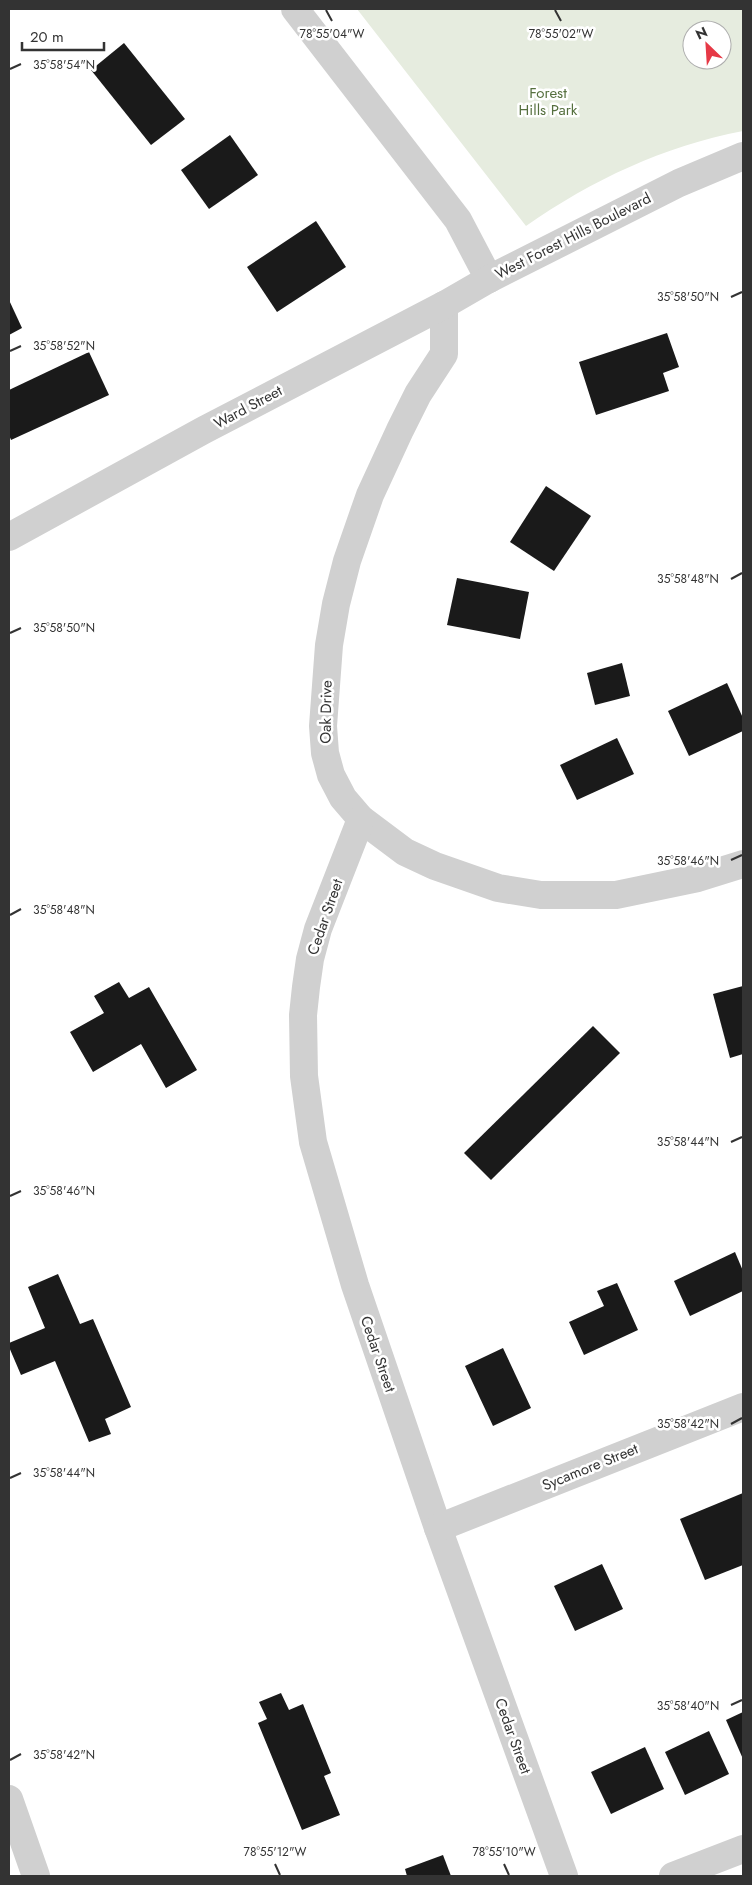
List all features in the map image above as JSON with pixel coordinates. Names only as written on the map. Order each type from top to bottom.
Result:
[{"type":"street","name":"West Forest Hills Boulevard","points":[[295,9],[458,220],[489,279],[679,183],[743,156]]},
{"type":"street","name":"Ward Street","points":[[9,537],[204,430],[444,305],[489,279]]},
{"type":"street","name":"Oak Drive","points":[[444,305],[444,354],[414,401],[370,495],[347,561],[336,604],[328,645],[323,726],[325,753],[331,775],[343,798],[361,819],[405,852],[435,866],[498,888],[542,896],[616,896],[698,878],[743,864]]},
{"type":"street","name":"Cedar Street","points":[[361,819],[318,929],[310,959],[303,1015],[304,1076],[313,1142],[352,1276],[438,1528],[564,1876]]},
{"type":"street","name":"Sycamore Street","points":[[438,1528],[743,1407]]},
{"type":"street","points":[[9,1799],[36,1876]]},
{"type":"street","points":[[673,1876],[743,1849]]},
{"type":"green space","name":"Forest Hills Park","points":[[357,9],[743,9],[743,131],[685,146],[657,156],[603,180],[551,209],[526,226]]},
{"type":"building","points":[[124,43],[185,119],[151,145],[91,70]]},
{"type":"building","points":[[230,135],[258,175],[209,209],[181,170]]},
{"type":"building","points":[[316,221],[346,267],[277,312],[247,267]]},
{"type":"building","points":[[9,300],[22,328],[9,335]]},
{"type":"building","points":[[667,333],[679,367],[663,373],[669,391],[596,415],[579,362]]},
{"type":"building","points":[[89,352],[109,395],[11,440],[9,435],[9,390]]},
{"type":"building","points":[[546,486],[591,516],[554,571],[510,542]]},
{"type":"building","points":[[457,578],[529,592],[520,639],[447,625]]},
{"type":"building","points":[[622,663],[630,696],[595,705],[587,673]]},
{"type":"building","points":[[727,683],[743,718],[743,731],[689,756],[668,711]]},
{"type":"building","points":[[617,738],[634,774],[577,800],[560,765]]},
{"type":"building","points":[[119,982],[129,998],[149,987],[197,1070],[166,1088],[141,1044],[93,1072],[70,1032],[104,1013],[94,996]]},
{"type":"building","points":[[743,986],[743,1054],[730,1058],[713,994]]},
{"type":"building","points":[[593,1026],[620,1053],[491,1180],[464,1153]]},
{"type":"building","points":[[735,1252],[743,1271],[743,1291],[690,1316],[674,1281]]},
{"type":"building","points":[[58,1274],[80,1324],[93,1319],[131,1407],[105,1419],[111,1434],[89,1442],[55,1361],[21,1375],[9,1347],[9,1343],[45,1328],[28,1287]]},
{"type":"building","points":[[617,1283],[638,1330],[584,1355],[569,1322],[604,1306],[597,1291]]},
{"type":"building","points":[[503,1348],[531,1408],[493,1426],[465,1366]]},
{"type":"building","points":[[743,1493],[743,1565],[705,1580],[680,1519]]},
{"type":"building","points":[[602,1564],[623,1609],[575,1631],[554,1586]]},
{"type":"building","points":[[281,1693],[289,1710],[303,1704],[331,1773],[324,1776],[340,1815],[302,1830],[258,1723],[267,1719],[259,1702]]},
{"type":"building","points":[[743,1712],[743,1759],[726,1720]]},
{"type":"building","points":[[709,1731],[729,1774],[685,1795],[665,1752]]},
{"type":"building","points":[[645,1747],[664,1789],[611,1814],[591,1772]]},
{"type":"building","points":[[443,1855],[451,1876],[407,1876],[405,1869]]}]
